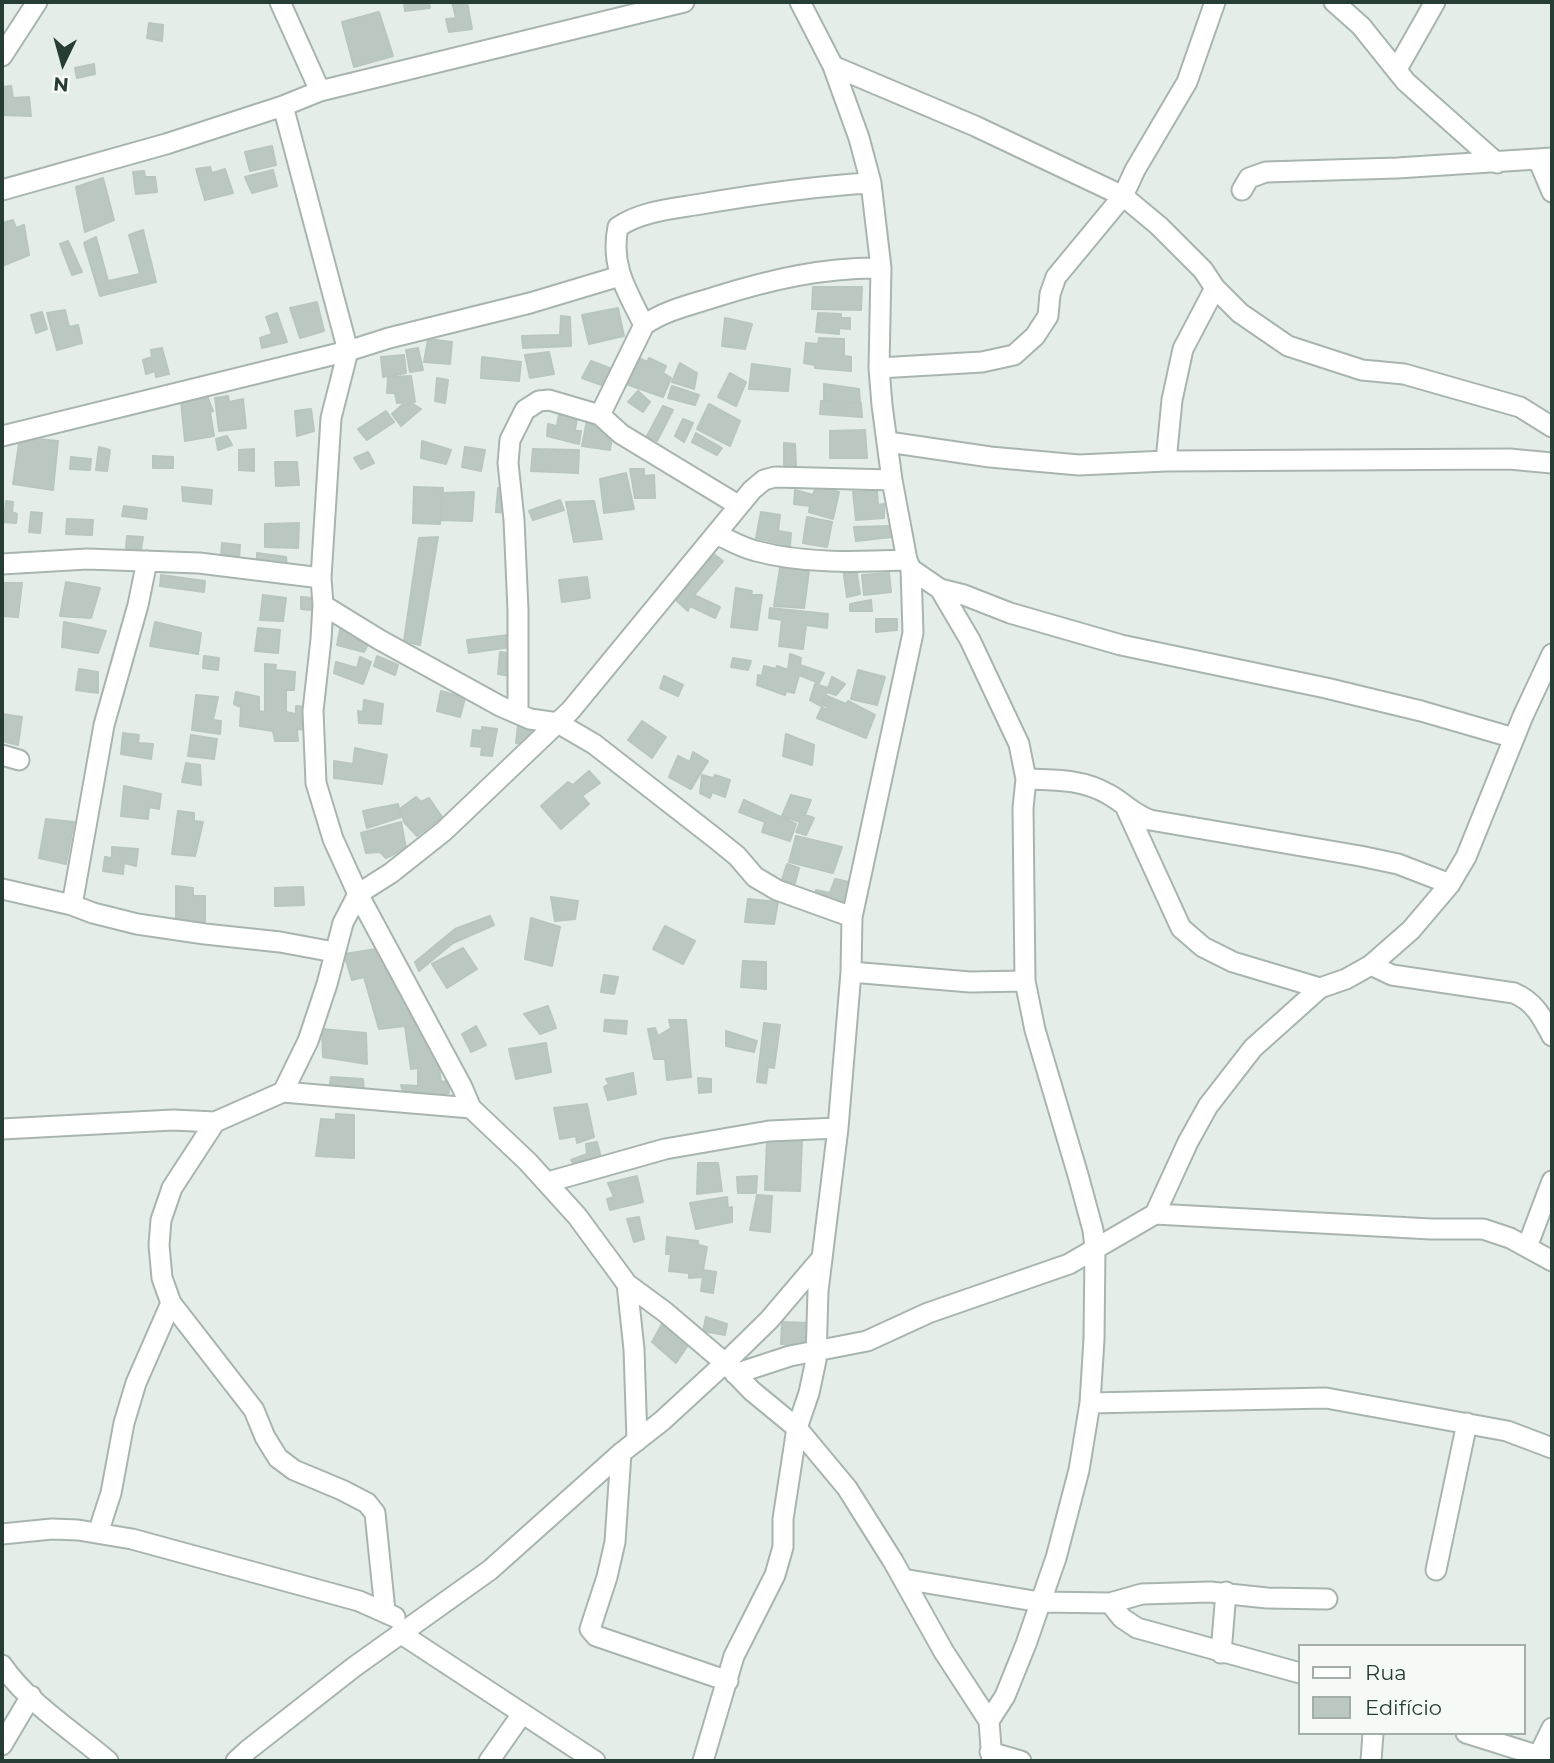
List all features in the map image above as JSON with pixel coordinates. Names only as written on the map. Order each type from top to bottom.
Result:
[{"type":"street","points":[[2,56],[37,2]]},
{"type":"street","points":[[280,2],[320,91]]},
{"type":"street","points":[[2,190],[166,144],[283,106],[320,91],[684,2]]},
{"type":"street","points":[[703,1761],[734,1656],[775,1575],[780,1556],[797,1428],[809,1393],[816,1360],[821,1259],[838,1128],[851,972],[852,917],[913,633],[909,565],[892,480],[878,368],[881,268],[871,183],[859,138],[833,66],[800,2]]},
{"type":"street","points":[[878,368],[982,362],[1014,355],[1035,336],[1048,316],[1050,295],[1056,276],[1123,196],[1135,170],[1187,82],[1215,2]]},
{"type":"street","points":[[1334,2],[1361,26],[1406,82],[1428,104],[1497,163]]},
{"type":"street","points":[[1396,69],[1435,2]]},
{"type":"street","points":[[833,66],[975,126],[1123,196],[1159,226],[1240,313],[1288,345],[1362,370],[1405,374],[1520,407],[1552,427]]},
{"type":"street","points":[[283,106],[348,352],[331,418],[321,578],[323,605],[313,711],[316,783],[333,839],[358,894],[471,1108],[548,1182],[577,1216],[627,1284],[665,1312],[797,1428],[847,1488],[944,1652],[989,1721],[991,1757],[1021,1761]]},
{"type":"street","points":[[1242,190],[1249,178],[1265,172],[1332,172],[1545,158],[1552,192]]},
{"type":"street","points":[[644,325],[620,276],[615,242],[618,227],[640,217],[721,200],[832,185],[871,183]]},
{"type":"street","points":[[600,415],[644,325],[659,315],[739,289],[813,272],[849,267],[881,268]]},
{"type":"street","points":[[2,436],[348,352],[389,338],[530,303],[620,276]]},
{"type":"street","points":[[1166,461],[1172,400],[1182,349],[1215,288]]},
{"type":"street","points":[[518,712],[518,610],[514,520],[508,463],[510,440],[526,410],[539,401],[549,400],[600,415],[621,434],[738,505]]},
{"type":"street","points":[[888,442],[990,457],[1079,465],[1166,461],[1509,459],[1552,463]]},
{"type":"street","points":[[283,1092],[307,1041],[327,984],[343,923],[358,894],[391,873],[444,831],[558,723],[738,505],[764,480],[775,477],[892,480]]},
{"type":"street","points":[[716,534],[753,551],[794,558],[909,565],[940,589],[970,640],[1019,744],[1026,779],[1023,808],[1025,981],[1035,1030],[1093,1230],[1094,1339],[1087,1430],[1069,1515],[1005,1696],[989,1721]]},
{"type":"street","points":[[2,564],[87,558],[199,564],[321,578]]},
{"type":"street","points":[[72,905],[104,725],[138,605],[147,561]]},
{"type":"street","points":[[940,589],[964,594],[1010,613],[1121,645],[1338,690],[1421,710],[1514,738]]},
{"type":"street","points":[[323,605],[380,640],[500,706],[530,719],[558,723],[594,744],[737,856],[755,877],[777,890],[852,917]]},
{"type":"street","points":[[1155,1213],[1208,1106],[1253,1048],[1320,988],[1346,979],[1371,965],[1411,930],[1450,884],[1466,857],[1514,738],[1552,654]]},
{"type":"street","points":[[1026,779],[1084,783],[1110,794],[1138,816],[1150,820],[1398,864],[1450,884]]},
{"type":"street","points":[[1126,808],[1181,928],[1203,947],[1233,962],[1320,988]]},
{"type":"street","points":[[2,889],[137,924],[281,942],[334,952]]},
{"type":"street","points":[[1371,965],[1392,975],[1514,993],[1537,1008],[1552,1036]]},
{"type":"street","points":[[851,972],[970,982],[1025,981]]},
{"type":"street","points":[[2,1129],[161,1121],[215,1122],[283,1092],[471,1108]]},
{"type":"street","points":[[215,1122],[172,1188],[161,1220],[162,1278],[171,1303],[254,1410],[265,1437],[278,1458],[294,1470],[367,1503],[375,1513],[385,1611]]},
{"type":"street","points":[[548,1182],[665,1149],[769,1131],[838,1128]]},
{"type":"street","points":[[1527,1247],[1552,1181]]},
{"type":"street","points":[[730,1368],[867,1341],[928,1313],[1069,1264],[1155,1213],[1430,1229],[1483,1229],[1497,1232],[1552,1261]]},
{"type":"street","points":[[236,1761],[405,1629],[490,1570],[621,1453],[730,1368],[821,1259]]},
{"type":"street","points":[[627,1284],[632,1316],[637,1441]]},
{"type":"street","points":[[98,1533],[111,1493],[124,1423],[136,1383],[171,1303]]},
{"type":"street","points":[[1090,1403],[1326,1398],[1507,1430],[1552,1448]]},
{"type":"street","points":[[1436,1570],[1467,1423]]},
{"type":"street","points":[[621,1453],[615,1542],[590,1629],[596,1636],[728,1681]]},
{"type":"street","points":[[2,1534],[52,1529],[132,1539],[203,1557],[385,1611],[466,1675],[595,1761]]},
{"type":"street","points":[[903,1579],[1040,1602],[1110,1603],[1142,1594],[1226,1592],[1268,1598],[1327,1598]]},
{"type":"street","points":[[1222,1653],[1226,1592]]},
{"type":"street","points":[[1110,1603],[1122,1618],[1137,1628],[1298,1672]]},
{"type":"street","points":[[2,1665],[11,1678],[108,1761]]},
{"type":"street","points":[[2,1745],[31,1696]]},
{"type":"street","points":[[489,1761],[522,1714]]},
{"type":"street","points":[[1472,1735],[1543,1759],[1552,1728]]},
{"type":"street","points":[[1371,1761],[1373,1735]]},
{"type":"building","points":[[404,2],[429,2],[430,8],[405,11]]},
{"type":"building","points":[[452,2],[467,2],[472,29],[449,32],[446,19],[456,18]]},
{"type":"building","points":[[379,12],[393,56],[354,67],[342,22]]},
{"type":"building","points":[[149,23],[163,25],[162,41],[147,38]]},
{"type":"building","points":[[94,64],[95,74],[77,78],[75,68]]},
{"type":"building","points":[[11,86],[13,98],[29,97],[31,116],[2,115],[2,87]]},
{"type":"building","points":[[272,146],[276,165],[250,171],[245,152]]},
{"type":"building","points":[[210,167],[212,173],[225,169],[233,193],[205,200],[196,169]]},
{"type":"building","points":[[273,170],[277,186],[252,193],[245,177]]},
{"type":"building","points":[[144,171],[145,177],[155,177],[157,192],[136,194],[133,172]]},
{"type":"building","points":[[103,178],[114,220],[85,232],[76,187]]},
{"type":"building","points":[[13,220],[16,228],[24,225],[29,255],[2,266],[2,223]]},
{"type":"building","points":[[143,230],[156,282],[100,296],[84,243],[96,237],[108,281],[140,274],[129,235]]},
{"type":"building","points":[[68,241],[82,272],[72,275],[60,244]]},
{"type":"building","points":[[813,287],[862,287],[861,310],[812,309]]},
{"type":"building","points":[[317,302],[324,331],[300,338],[290,308]]},
{"type":"building","points":[[618,308],[624,336],[589,344],[582,315]]},
{"type":"building","points":[[65,310],[69,327],[78,325],[82,343],[57,350],[47,313]]},
{"type":"building","points":[[42,312],[47,329],[36,333],[31,315]]},
{"type":"building","points":[[277,313],[287,342],[262,348],[260,338],[272,334],[266,317]]},
{"type":"building","points":[[818,313],[841,314],[841,318],[850,318],[850,329],[839,328],[839,334],[816,332]]},
{"type":"building","points":[[561,316],[570,317],[571,346],[523,348],[522,336],[560,335]]},
{"type":"building","points":[[725,318],[752,324],[745,349],[722,346]]},
{"type":"building","points":[[819,338],[844,339],[844,356],[851,357],[851,371],[815,368],[815,365],[804,363],[806,343],[818,344]]},
{"type":"building","points":[[428,339],[452,342],[450,364],[424,362]]},
{"type":"building","points":[[162,348],[169,374],[156,377],[155,371],[146,374],[143,360],[152,357],[151,350]]},
{"type":"building","points":[[418,348],[423,370],[410,372],[406,350]]},
{"type":"building","points":[[549,352],[554,374],[530,378],[525,355]]},
{"type":"building","points":[[404,355],[406,373],[383,377],[381,357]]},
{"type":"building","points":[[482,357],[521,362],[519,381],[481,378]]},
{"type":"building","points":[[637,357],[647,362],[649,358],[666,366],[663,373],[671,378],[663,397],[623,383],[627,370],[633,372]]},
{"type":"building","points":[[591,361],[612,369],[607,387],[582,378]]},
{"type":"building","points":[[680,363],[697,373],[694,389],[672,382]]},
{"type":"building","points":[[752,364],[790,369],[788,391],[749,389]]},
{"type":"building","points":[[730,373],[746,382],[736,406],[718,397]]},
{"type":"building","points":[[411,376],[415,402],[397,403],[395,393],[387,393],[388,377]]},
{"type":"building","points":[[437,378],[448,380],[445,403],[435,401]]},
{"type":"building","points":[[824,384],[859,389],[860,402],[824,400]]},
{"type":"building","points":[[672,386],[699,395],[695,405],[668,398]]},
{"type":"building","points":[[638,391],[650,402],[643,412],[628,402]]},
{"type":"building","points":[[228,396],[229,402],[243,399],[246,428],[219,431],[215,398]]},
{"type":"building","points":[[208,398],[213,411],[210,412],[214,436],[185,441],[181,402]]},
{"type":"building","points":[[821,401],[861,403],[862,417],[820,414]]},
{"type":"building","points":[[413,404],[421,409],[401,426],[392,414],[402,405]]},
{"type":"building","points":[[709,404],[740,421],[730,446],[697,429]]},
{"type":"building","points":[[663,406],[673,410],[657,441],[647,436]]},
{"type":"building","points":[[311,409],[314,431],[297,436],[295,411]]},
{"type":"building","points":[[386,411],[394,422],[367,440],[358,429]]},
{"type":"building","points":[[559,414],[577,417],[575,431],[581,431],[579,444],[547,436],[548,424],[557,426]]},
{"type":"building","points":[[588,415],[613,430],[610,450],[582,446]]},
{"type":"building","points":[[683,419],[693,423],[684,442],[675,436]]},
{"type":"building","points":[[865,430],[867,458],[830,458],[830,431]]},
{"type":"building","points":[[696,433],[722,448],[717,455],[692,442]]},
{"type":"building","points":[[227,436],[232,445],[218,450],[216,439]]},
{"type":"building","points":[[20,437],[58,441],[53,490],[13,484]]},
{"type":"building","points":[[422,441],[451,450],[446,464],[421,458]]},
{"type":"building","points":[[784,443],[795,444],[796,466],[784,465]]},
{"type":"building","points":[[99,447],[110,450],[107,471],[96,470]]},
{"type":"building","points":[[465,447],[485,450],[481,471],[462,467]]},
{"type":"building","points":[[254,449],[254,471],[239,470],[239,450]]},
{"type":"building","points":[[533,449],[579,450],[578,473],[531,471]]},
{"type":"building","points":[[368,452],[374,463],[361,469],[354,458]]},
{"type":"building","points":[[153,456],[173,457],[173,468],[153,468]]},
{"type":"building","points":[[71,457],[91,459],[90,470],[70,469]]},
{"type":"building","points":[[275,462],[297,462],[299,485],[276,486]]},
{"type":"building","points":[[630,469],[644,469],[644,476],[654,475],[655,498],[635,498]]},
{"type":"building","points":[[626,473],[634,509],[604,513],[600,479]]},
{"type":"building","points":[[816,486],[839,492],[833,519],[809,512],[810,506],[794,504],[795,490],[813,495]]},
{"type":"building","points":[[182,487],[212,490],[211,504],[183,501]]},
{"type":"building","points":[[414,487],[443,488],[440,524],[413,523]]},
{"type":"building","points":[[498,488],[508,489],[508,513],[496,512]]},
{"type":"building","points":[[877,491],[878,505],[884,504],[884,518],[856,520],[853,492]]},
{"type":"building","points":[[474,492],[472,521],[441,520],[442,493]]},
{"type":"building","points":[[560,500],[564,510],[533,520],[529,511]]},
{"type":"building","points":[[6,501],[13,502],[12,512],[17,514],[16,523],[2,522]]},
{"type":"building","points":[[594,501],[602,539],[574,542],[566,502]]},
{"type":"building","points":[[124,506],[147,509],[146,519],[122,516]]},
{"type":"building","points":[[31,512],[42,513],[40,533],[29,532]]},
{"type":"building","points":[[761,512],[780,515],[778,531],[791,533],[790,546],[756,538]]},
{"type":"building","points":[[807,517],[832,522],[827,547],[803,543]]},
{"type":"building","points":[[67,519],[93,520],[92,535],[66,534]]},
{"type":"building","points":[[299,523],[298,548],[265,547],[265,524]]},
{"type":"building","points":[[891,526],[892,537],[856,541],[854,527]]},
{"type":"building","points":[[127,536],[143,537],[141,549],[126,548]]},
{"type":"building","points":[[438,537],[420,645],[404,641],[419,538]]},
{"type":"building","points":[[222,543],[240,545],[239,558],[221,557]]},
{"type":"building","points":[[711,552],[723,561],[694,595],[720,607],[715,618],[690,606],[688,611],[676,600]]},
{"type":"building","points":[[257,553],[286,557],[287,566],[257,562]]},
{"type":"building","points":[[856,567],[860,594],[847,597],[843,568]]},
{"type":"building","points":[[780,568],[809,571],[804,608],[774,606]]},
{"type":"building","points":[[889,573],[891,592],[864,595],[862,575]]},
{"type":"building","points":[[161,575],[205,581],[204,592],[160,586]]},
{"type":"building","points":[[587,577],[590,598],[562,602],[559,580]]},
{"type":"building","points":[[66,582],[100,588],[91,618],[60,616]]},
{"type":"building","points":[[2,583],[22,583],[18,617],[2,616]]},
{"type":"building","points":[[736,588],[752,591],[751,595],[762,595],[757,630],[731,627]]},
{"type":"building","points":[[263,595],[286,598],[283,621],[260,620]]},
{"type":"building","points":[[301,597],[313,598],[311,610],[301,609]]},
{"type":"building","points":[[871,600],[872,611],[850,611],[850,604]]},
{"type":"building","points":[[770,608],[828,614],[827,628],[806,625],[803,649],[779,646],[782,620],[769,618]]},
{"type":"building","points":[[876,619],[897,619],[897,630],[876,632]]},
{"type":"building","points":[[64,622],[106,631],[98,653],[62,647]]},
{"type":"building","points":[[155,622],[201,633],[198,654],[150,646]]},
{"type":"building","points":[[341,625],[371,638],[364,652],[337,645]]},
{"type":"building","points":[[258,628],[280,630],[278,653],[255,651]]},
{"type":"building","points":[[509,635],[511,647],[469,653],[467,640]]},
{"type":"building","points":[[500,652],[511,653],[511,676],[498,674]]},
{"type":"building","points":[[790,654],[801,658],[800,665],[824,673],[819,683],[799,675],[794,693],[786,691],[785,695],[757,685],[758,675],[762,676],[764,666],[776,669],[777,666],[788,670]]},
{"type":"building","points":[[204,656],[219,658],[218,670],[203,668]]},
{"type":"building","points":[[377,656],[398,665],[395,675],[374,666]]},
{"type":"building","points":[[360,657],[371,662],[363,684],[334,673],[336,662],[357,668]]},
{"type":"building","points":[[733,658],[751,661],[748,670],[731,667]]},
{"type":"building","points":[[265,664],[276,665],[275,670],[295,672],[294,690],[286,690],[286,712],[296,714],[296,706],[308,707],[308,730],[297,729],[298,741],[275,741],[273,731],[240,726],[241,707],[234,704],[236,692],[259,697],[259,711],[265,712]]},
{"type":"building","points":[[79,669],[98,672],[98,693],[76,690]]},
{"type":"building","points":[[858,670],[885,677],[877,705],[851,699]]},
{"type":"building","points":[[664,676],[683,685],[678,696],[660,688]]},
{"type":"building","points":[[832,677],[845,684],[836,695],[827,692],[821,706],[810,700],[815,684],[828,688]]},
{"type":"building","points":[[441,691],[465,698],[460,717],[437,711]]},
{"type":"building","points":[[196,695],[218,697],[213,720],[221,721],[220,734],[192,730]]},
{"type":"building","points":[[827,696],[846,704],[848,701],[875,715],[866,738],[817,718],[822,707],[827,710],[828,707],[823,705]]},
{"type":"building","points":[[364,700],[383,704],[381,724],[359,723],[358,711],[363,712]]},
{"type":"building","points":[[2,714],[22,717],[18,745],[2,741]]},
{"type":"building","points":[[642,721],[666,737],[652,758],[628,740]]},
{"type":"building","points":[[518,725],[535,726],[534,736],[529,736],[528,744],[516,743]]},
{"type":"building","points":[[482,727],[497,729],[492,756],[481,755],[482,747],[471,746],[473,730],[482,731]]},
{"type":"building","points":[[123,733],[139,735],[138,743],[153,744],[151,759],[121,754]]},
{"type":"building","points":[[786,734],[814,745],[812,765],[783,756]]},
{"type":"building","points":[[191,735],[217,739],[214,759],[188,756]]},
{"type":"building","points":[[355,748],[387,755],[382,784],[334,778],[334,761],[353,764]]},
{"type":"building","points":[[693,752],[708,761],[691,789],[669,777],[678,756],[690,762]]},
{"type":"building","points":[[186,763],[200,765],[201,785],[182,782]]},
{"type":"building","points":[[589,771],[600,783],[582,796],[589,804],[561,829],[541,806],[568,782],[573,785]]},
{"type":"building","points":[[702,775],[713,778],[715,775],[730,780],[725,797],[712,792],[710,798],[700,793]]},
{"type":"building","points":[[124,786],[161,794],[159,809],[149,807],[148,819],[121,816]]},
{"type":"building","points":[[791,795],[811,800],[805,815],[814,818],[806,835],[796,832],[800,822],[782,816]]},
{"type":"building","points":[[416,797],[421,802],[429,798],[442,817],[417,836],[404,822],[401,808]]},
{"type":"building","points":[[744,800],[796,824],[790,841],[762,832],[765,822],[739,812]]},
{"type":"building","points":[[398,804],[401,817],[367,828],[363,811]]},
{"type":"building","points":[[178,811],[194,813],[194,821],[203,822],[195,856],[172,854]]},
{"type":"building","points":[[46,819],[74,822],[66,864],[39,858]]},
{"type":"building","points":[[401,822],[406,848],[386,858],[380,852],[366,853],[361,833]]},
{"type":"building","points":[[796,836],[842,847],[833,873],[789,862]]},
{"type":"building","points":[[112,847],[138,849],[136,866],[124,863],[123,874],[103,871],[105,857],[112,858]]},
{"type":"building","points":[[787,864],[799,868],[795,883],[782,880]]},
{"type":"building","points":[[835,879],[854,883],[845,909],[815,899],[816,890],[830,893]]},
{"type":"building","points":[[176,886],[193,888],[193,896],[205,896],[205,922],[176,921]]},
{"type":"building","points":[[303,887],[304,905],[275,906],[275,888]]},
{"type":"building","points":[[551,897],[578,901],[575,919],[555,921]]},
{"type":"building","points":[[748,899],[778,902],[774,924],[745,922]]},
{"type":"building","points":[[490,916],[494,925],[453,943],[419,971],[415,962],[455,929]]},
{"type":"building","points":[[531,918],[560,927],[552,966],[525,959]]},
{"type":"building","points":[[665,926],[695,941],[683,964],[653,949]]},
{"type":"building","points":[[383,948],[438,1058],[441,1082],[448,1081],[449,1093],[431,1098],[404,1096],[401,1085],[418,1086],[418,1068],[411,1069],[405,1026],[379,1029],[364,977],[352,980],[344,954]]},
{"type":"building","points":[[463,948],[477,969],[447,988],[432,964]]},
{"type":"building","points":[[743,961],[766,962],[766,989],[741,987]]},
{"type":"building","points":[[604,975],[618,977],[614,994],[601,992]]},
{"type":"building","points":[[548,1006],[556,1028],[540,1034],[524,1014]]},
{"type":"building","points":[[605,1020],[627,1021],[626,1034],[604,1031]]},
{"type":"building","points":[[669,1020],[686,1020],[691,1077],[667,1080],[665,1059],[654,1059],[648,1029],[655,1028],[658,1036],[671,1028]]},
{"type":"building","points":[[764,1023],[780,1025],[774,1068],[768,1067],[766,1083],[757,1082]]},
{"type":"building","points":[[476,1026],[486,1045],[471,1052],[462,1034]]},
{"type":"building","points":[[322,1029],[366,1033],[367,1064],[323,1057]]},
{"type":"building","points":[[726,1031],[757,1041],[754,1052],[726,1046]]},
{"type":"building","points":[[546,1043],[551,1072],[516,1079],[509,1049]]},
{"type":"building","points":[[633,1073],[636,1094],[608,1100],[604,1087],[609,1084],[606,1079]]},
{"type":"building","points":[[331,1077],[363,1079],[364,1092],[329,1091]]},
{"type":"building","points":[[698,1078],[711,1079],[711,1092],[699,1093]]},
{"type":"building","points":[[587,1104],[594,1137],[577,1143],[576,1136],[560,1139],[554,1108]]},
{"type":"building","points":[[336,1114],[354,1115],[354,1158],[316,1156],[321,1119],[336,1120]]},
{"type":"building","points":[[767,1139],[802,1140],[800,1191],[765,1190]]},
{"type":"building","points":[[597,1142],[602,1162],[579,1169],[571,1160],[587,1154],[586,1144]]},
{"type":"building","points":[[698,1163],[718,1163],[722,1191],[697,1194]]},
{"type":"building","points":[[637,1176],[643,1202],[610,1210],[607,1199],[614,1197],[608,1183]]},
{"type":"building","points":[[757,1176],[756,1193],[738,1193],[737,1177]]},
{"type":"building","points":[[757,1195],[772,1196],[770,1232],[750,1230]]},
{"type":"building","points":[[727,1197],[728,1208],[732,1207],[732,1222],[696,1229],[690,1203]]},
{"type":"building","points":[[639,1217],[644,1239],[634,1242],[627,1219]]},
{"type":"building","points":[[667,1237],[698,1241],[698,1245],[707,1247],[703,1270],[716,1272],[713,1293],[701,1291],[703,1277],[689,1278],[689,1273],[669,1271],[671,1254],[666,1254]]},
{"type":"building","points":[[706,1317],[727,1324],[725,1335],[703,1331]]},
{"type":"building","points":[[782,1322],[809,1323],[807,1345],[781,1344]]},
{"type":"building","points":[[662,1324],[688,1345],[676,1363],[652,1342]]}]
